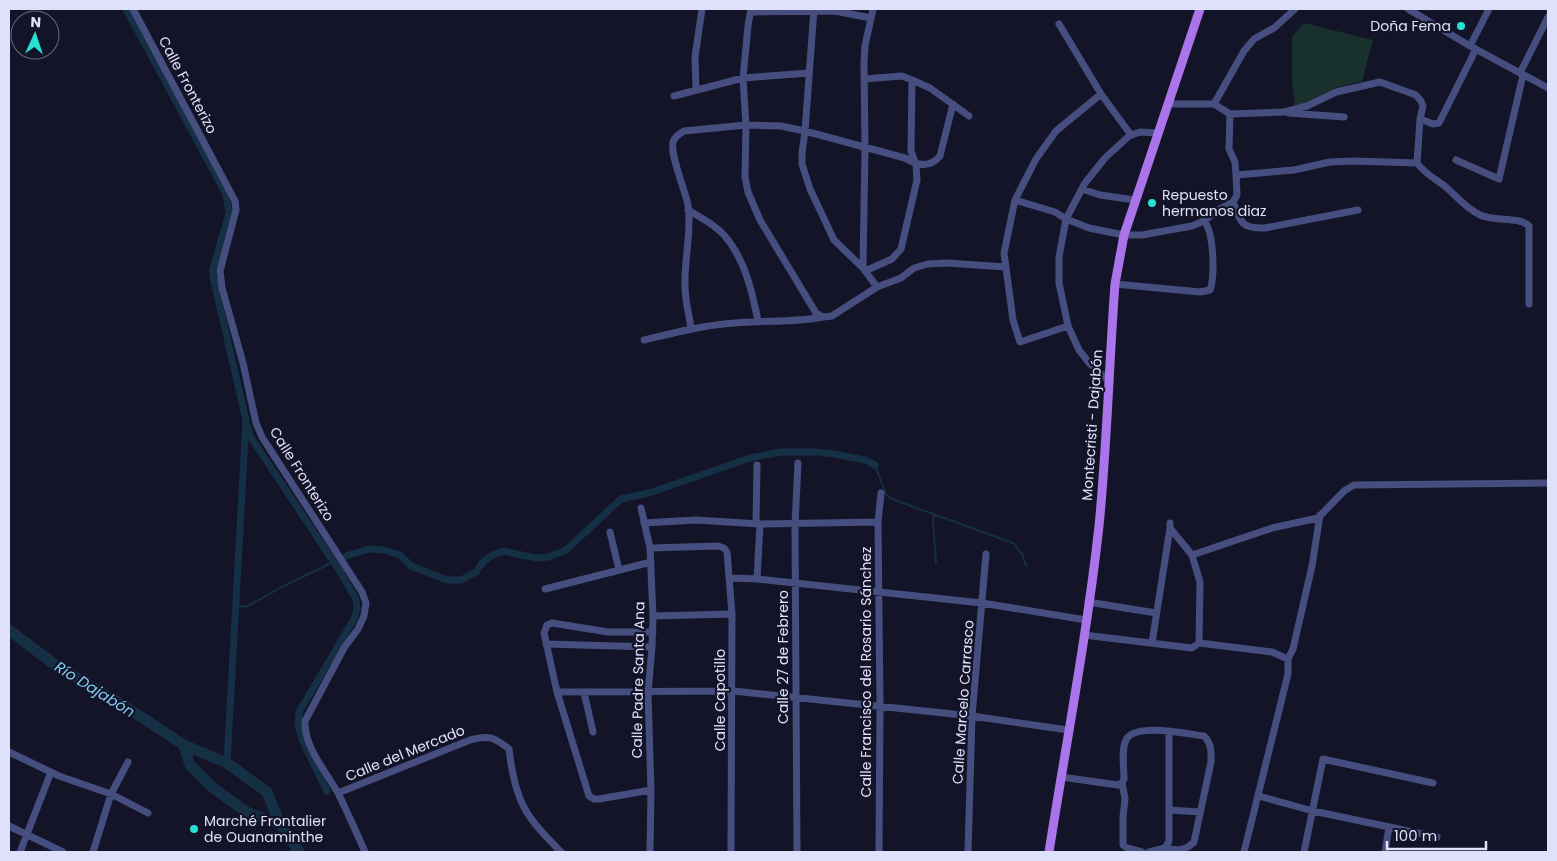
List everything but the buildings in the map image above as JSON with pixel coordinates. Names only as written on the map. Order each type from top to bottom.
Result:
[{"type":"main road","name":"Montecristi - Dajabón","points":[[1049,852],[1084,635],[1103,483],[1108,380],[1118,259],[1135,200],[1200,9]]},
{"type":"street","name":"Calle Fronterizo","points":[[133,9],[235,201],[236,210],[220,271],[222,288],[243,363],[256,423],[262,437],[362,592],[366,603],[364,616],[358,629],[344,648],[305,721],[305,730],[310,747],[338,793],[366,852]]},
{"type":"street","points":[[696,90],[695,57],[702,9]]},
{"type":"street","points":[[864,270],[865,46],[873,9]]},
{"type":"street","points":[[1214,104],[1244,51],[1254,39],[1274,28],[1295,9]]},
{"type":"street","points":[[1408,9],[1548,88]]},
{"type":"street","points":[[1420,118],[1433,124],[1439,123],[1490,9]]},
{"type":"street","points":[[823,316],[816,313],[760,220],[748,192],[745,177],[746,125],[743,78],[748,26],[751,10],[814,10],[871,18]]},
{"type":"street","points":[[814,10],[802,164],[810,189],[834,240],[864,270],[877,287]]},
{"type":"street","points":[[1456,160],[1499,179],[1521,74],[1548,17]]},
{"type":"street","points":[[1059,24],[1101,94],[1132,135]]},
{"type":"street","points":[[674,96],[743,78],[809,73]]},
{"type":"street","points":[[864,79],[902,76],[930,88],[969,116]]},
{"type":"street","points":[[864,270],[892,259],[902,249],[917,180],[916,164],[911,151],[912,80]]},
{"type":"street","points":[[1284,112],[1307,106],[1336,92],[1380,82],[1416,95],[1423,106],[1420,118],[1417,163],[1426,174],[1446,187],[1469,210],[1492,219],[1519,220],[1529,226],[1529,304]]},
{"type":"street","points":[[1068,326],[1020,342],[1012,320],[1004,253],[1015,200],[1036,159],[1056,131],[1101,94]]},
{"type":"street","points":[[692,328],[685,286],[689,229],[688,210],[673,150],[673,141],[677,135],[684,131],[746,125],[781,126],[905,158],[916,164],[930,164],[935,162],[940,156],[953,104]]},
{"type":"street","points":[[1168,104],[1214,104],[1230,114],[1284,112],[1344,118]]},
{"type":"street","points":[[1015,200],[1055,212],[1066,219],[1089,228],[1124,235],[1142,235],[1192,226],[1204,221],[1216,211],[1233,202],[1237,195],[1235,162],[1229,149],[1230,114]]},
{"type":"street","points":[[1108,380],[1090,364],[1079,350],[1068,326],[1059,283],[1059,257],[1066,219],[1082,188],[1105,158],[1128,136],[1140,132],[1158,133]]},
{"type":"street","points":[[1236,175],[1294,170],[1330,162],[1417,163]]},
{"type":"street","points":[[1082,188],[1100,194],[1135,200]]},
{"type":"street","points":[[1233,202],[1240,222],[1246,227],[1254,229],[1358,210]]},
{"type":"street","points":[[688,210],[723,234],[734,250],[750,283],[758,321]]},
{"type":"street","points":[[1115,284],[1200,292],[1210,290],[1212,283],[1211,245],[1208,226],[1204,221]]},
{"type":"street","points":[[644,340],[692,328],[720,324],[758,321],[802,321],[832,316],[877,287],[901,278],[914,268],[928,264],[946,263],[1006,267]]},
{"type":"street","name":"Calle 27 de Febrero","points":[[797,852],[795,525],[798,462]]},
{"type":"street","points":[[756,578],[758,524],[757,465]]},
{"type":"street","points":[[1192,555],[1265,530],[1318,518],[1344,491],[1354,485],[1548,483]]},
{"type":"street","name":"Calle Francisco del Rosario Sánchez","points":[[879,852],[880,591],[878,522],[881,493]]},
{"type":"street","name":"Calle Padre Santa Ana","points":[[642,508],[650,548],[653,616],[648,693],[651,790],[650,852]]},
{"type":"street","points":[[1244,852],[1288,674],[1288,659],[1293,649],[1312,566],[1320,515]]},
{"type":"street","points":[[644,523],[696,520],[795,525],[878,522]]},
{"type":"street","points":[[1152,643],[1170,526],[1192,555],[1200,582],[1199,643]]},
{"type":"street","points":[[610,532],[619,570]]},
{"type":"street","name":"Calle Capotillo","points":[[650,548],[718,546],[724,548],[727,552],[732,614],[731,852]]},
{"type":"street","name":"Calle Marcelo Carrasco","points":[[968,852],[972,716],[986,554]]},
{"type":"street","points":[[544,589],[651,562]]},
{"type":"street","points":[[730,578],[756,578],[982,603],[1086,620]]},
{"type":"street","points":[[1088,602],[1156,613]]},
{"type":"street","points":[[653,616],[732,614]]},
{"type":"street","points":[[651,790],[599,800],[589,796],[556,692],[546,644],[545,628],[547,625],[552,624],[608,632],[653,632]]},
{"type":"street","points":[[1084,635],[1192,648],[1199,643],[1272,652],[1288,659]]},
{"type":"street","points":[[546,644],[652,647]]},
{"type":"street","points":[[556,692],[648,693],[733,691],[972,716],[1068,730]]},
{"type":"street","points":[[584,692],[593,732]]},
{"type":"street","points":[[1164,848],[1169,841],[1169,731]]},
{"type":"street","points":[[1142,852],[1123,845],[1125,799],[1122,783],[1124,779],[1127,737],[1133,732],[1169,731],[1204,736],[1209,740],[1211,762],[1194,842],[1188,848],[1175,850],[1164,848],[1149,852]]},
{"type":"street","name":"Calle del Mercado","points":[[338,793],[470,740],[483,736],[495,738],[509,749],[511,770],[517,794],[524,810],[536,827],[561,852]]},
{"type":"street","points":[[9,752],[51,772],[111,794],[148,813]]},
{"type":"street","points":[[1304,852],[1323,759],[1433,783]]},
{"type":"street","points":[[93,852],[111,794],[128,762]]},
{"type":"street","points":[[20,852],[51,772]]},
{"type":"street","points":[[1061,777],[1115,785],[1122,783]]},
{"type":"street","points":[[1259,796],[1313,811],[1437,838]]},
{"type":"street","points":[[1169,810],[1200,812]]},
{"type":"street","points":[[9,826],[63,852]]},
{"type":"street","points":[[1385,852],[1389,827]]},
{"type":"green space","points":[[1304,23],[1373,40],[1362,81],[1335,88],[1295,108],[1292,80],[1292,37]]},
{"type":"waterway","points":[[126,9],[226,194],[229,213],[213,269],[213,277],[246,420],[227,763]]},
{"type":"waterway","points":[[248,427],[250,436],[339,570],[356,599],[357,609],[354,619],[299,712],[298,726],[303,742],[327,791]]},
{"type":"waterway","points":[[346,556],[369,549],[384,550],[400,555],[411,566],[447,580],[461,580],[476,572],[483,562],[491,556],[503,551],[536,558],[548,557],[566,550],[621,499],[649,493],[750,458],[781,452],[816,452],[865,460],[875,465]]},
{"type":"waterway","points":[[875,465],[886,494],[892,499],[1013,543],[1022,554],[1026,566]]},
{"type":"waterway","points":[[934,516],[936,563]]},
{"type":"waterway","points":[[235,605],[246,607],[335,561]]},
{"type":"waterway","name":"Río Dajabón","points":[[9,630],[58,667],[126,707],[184,745],[227,763],[267,792],[280,824],[299,852]]},
{"type":"waterway","name":"Río Dajabón","points":[[184,745],[190,765],[212,787],[248,813],[280,824]]},
{"type":"place","name":"Doña Fema","points":[[1461,26]]},
{"type":"place","name":"Repuesto hermanos diaz","points":[[1152,203]]},
{"type":"place","name":"Marché Frontalier de Ouanaminthe","points":[[194,829]]}]
